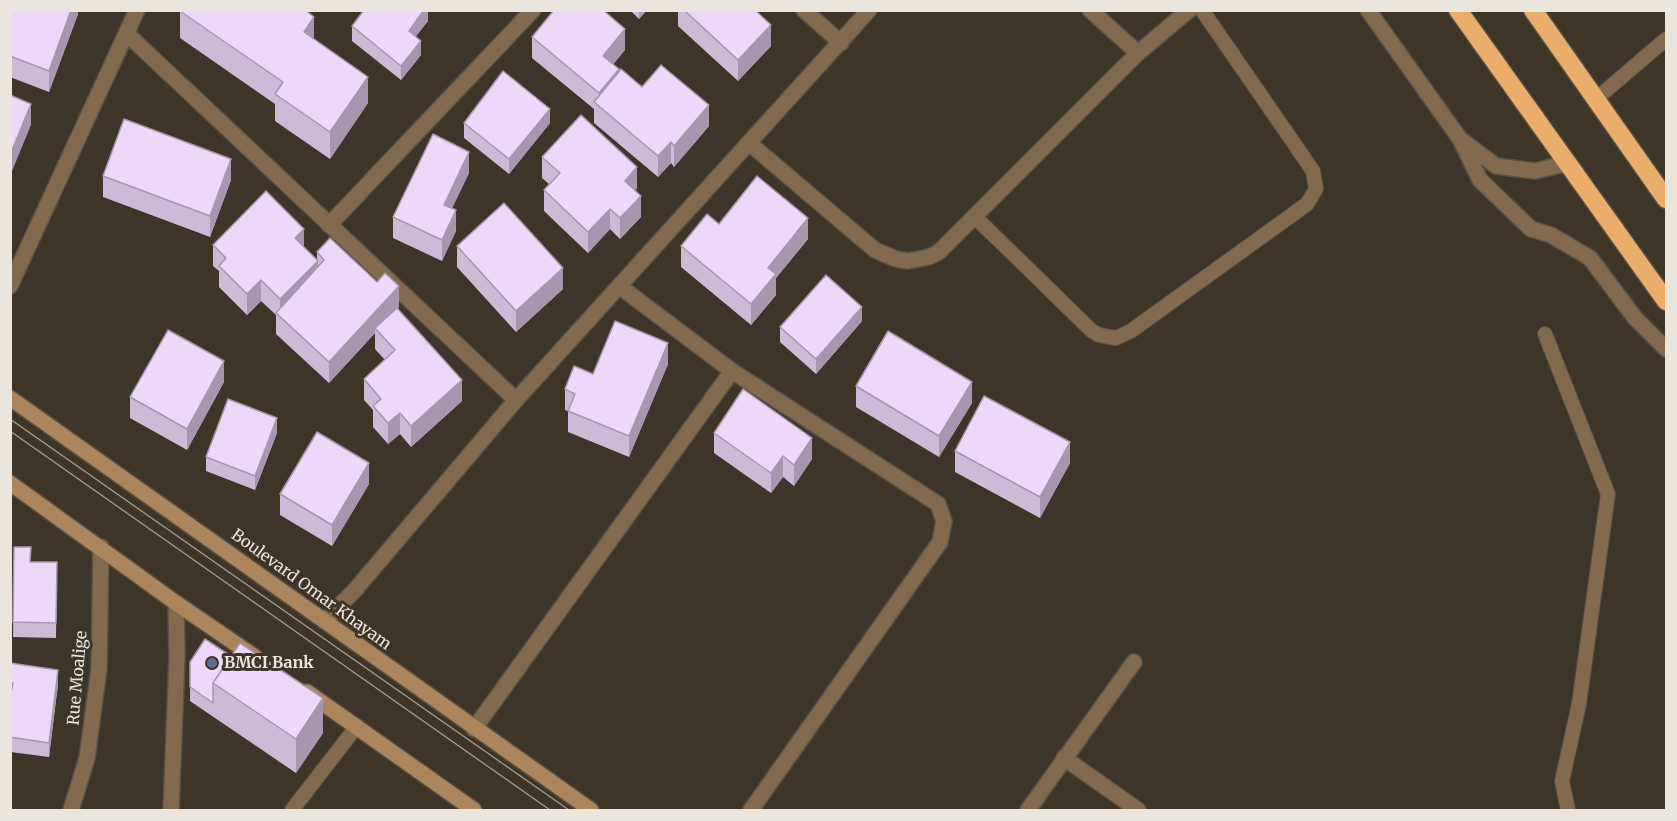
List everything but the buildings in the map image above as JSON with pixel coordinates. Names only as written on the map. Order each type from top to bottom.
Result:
[{"type":"highway","points":[[1458,10],[1666,301]]},
{"type":"highway","points":[[1533,10],[1666,199]]},
{"type":"street","points":[[10,286],[137,10]]},
{"type":"street","points":[[329,225],[533,10]]},
{"type":"street","points":[[804,10],[841,43]]},
{"type":"street","points":[[324,621],[355,590],[516,400],[869,10]]},
{"type":"street","points":[[1090,10],[1138,52]]},
{"type":"street","points":[[749,143],[875,250],[896,259],[919,260],[939,252],[1138,52],[1189,10]]},
{"type":"street","points":[[1368,10],[1460,139],[1480,180],[1531,229],[1551,235],[1590,258],[1635,318],[1666,349]]},
{"type":"street","points":[[126,33],[516,400]]},
{"type":"street","points":[[1460,139],[1496,166],[1535,171],[1568,163]]},
{"type":"street","points":[[619,286],[732,371],[938,504],[944,520],[940,542],[751,810]]},
{"type":"street","points":[[474,729],[732,371]]},
{"type":"street","name":"Boulevard Omar Khayam","points":[[10,398],[591,810]]},
{"type":"street","points":[[10,483],[176,603],[269,666]]},
{"type":"street","name":"Rue Moalige","points":[[71,810],[87,758],[99,669],[101,547]]},
{"type":"street","points":[[171,810],[177,657],[176,603]]},
{"type":"street","points":[[1028,810],[1134,662]]},
{"type":"street","points":[[298,686],[474,810]]},
{"type":"street","points":[[1064,758],[1138,810]]},
{"type":"lane","points":[[974,216],[1092,331],[1108,338],[1116,338],[1131,331],[1306,204],[1316,189],[1313,171],[1202,10]]},
{"type":"lane","points":[[1596,99],[1666,39]]},
{"type":"lane","points":[[1545,334],[1608,494],[1579,704],[1562,781],[1568,810]]},
{"type":"lane","points":[[292,810],[357,726]]},
{"type":"tram line","points":[[10,419],[569,810]]},
{"type":"tram line","points":[[10,431],[550,810]]},
{"type":"place","name":"BMCI Bank","points":[[212,663]]}]
